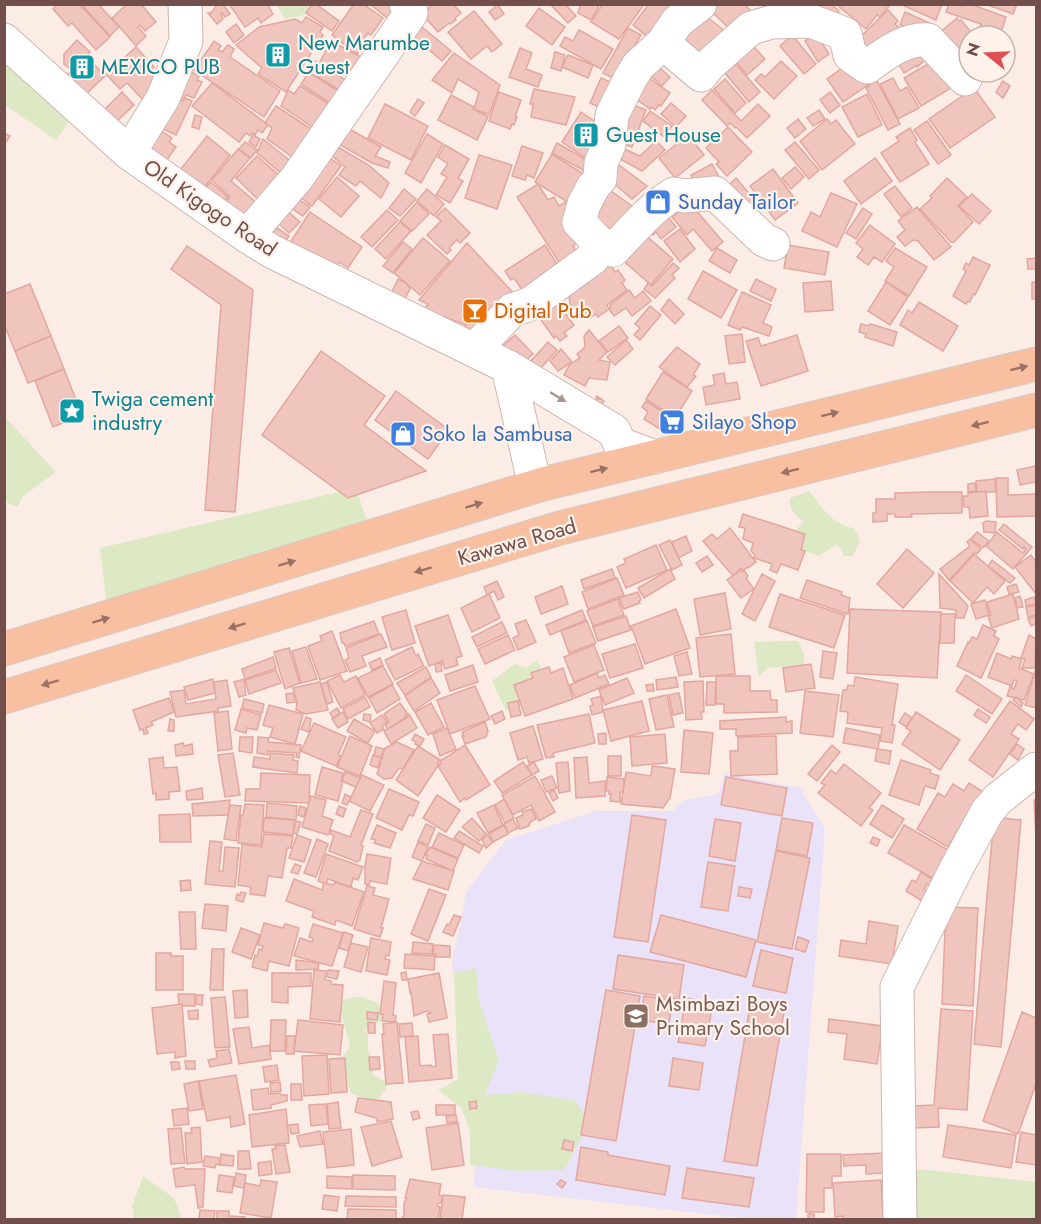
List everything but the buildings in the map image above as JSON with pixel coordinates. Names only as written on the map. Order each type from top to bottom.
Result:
[{"type":"main road","points":[[4,649],[543,484],[1036,364]]},
{"type":"main road","name":"Kawawa Road","points":[[4,697],[560,528],[1036,410]]},
{"type":"street","points":[[248,236],[297,178],[348,106],[411,13],[406,4]]},
{"type":"street","points":[[700,4],[677,22],[663,43],[638,66],[612,115],[609,144],[602,163],[600,179],[593,186],[584,204],[579,222],[602,246],[613,250],[641,220],[674,194],[685,196],[715,193],[764,240],[773,244]]},
{"type":"street","points":[[129,153],[163,98],[186,41],[180,6]]},
{"type":"street","points":[[663,43],[701,75],[751,28],[772,22],[811,21],[845,34],[850,55],[867,67],[889,51],[916,39],[928,40],[957,71]]},
{"type":"street","name":"Old Kigogo Road","points":[[4,40],[129,153],[248,236],[271,250],[508,367],[614,431],[620,444],[655,457]]},
{"type":"street","points":[[474,350],[512,310],[530,304],[592,258],[595,251],[602,246]]},
{"type":"street","points":[[508,367],[532,473],[543,484]]},
{"type":"street","points":[[900,1220],[897,987],[987,812],[998,799],[1036,769]]},
{"type":"shaded area","name":"Msimbazi Boys Primary School","points":[[725,773],[800,788],[825,829],[796,1219],[748,1219],[474,1187],[477,1136],[452,963],[467,891],[506,840],[596,811],[672,811],[685,800],[718,794]]},
{"type":"green space","points":[[277,5],[310,5],[304,15],[285,19]]},
{"type":"green space","points":[[4,60],[69,122],[56,140],[5,105]]},
{"type":"green space","points":[[5,417],[56,472],[22,497],[18,507],[5,502]]},
{"type":"green space","points":[[356,488],[369,527],[108,617],[100,548]]},
{"type":"green space","points":[[809,491],[834,520],[854,528],[860,541],[853,556],[844,556],[841,548],[836,545],[819,556],[802,550],[795,538],[798,528],[804,521],[793,512],[790,498]]},
{"type":"green space","points":[[798,641],[804,653],[804,665],[767,668],[759,677],[754,642]]},
{"type":"green space","points":[[537,660],[546,678],[522,691],[517,698],[520,707],[506,711],[492,681],[515,664],[526,668]]},
{"type":"green space","points":[[476,968],[479,999],[499,1061],[485,1095],[522,1092],[576,1101],[589,1123],[564,1170],[519,1171],[470,1165],[470,1131],[461,1108],[438,1090],[458,1079],[454,973]]},
{"type":"green space","points":[[364,997],[379,1004],[382,1021],[364,1030],[368,1036],[368,1050],[375,1064],[372,1074],[389,1084],[378,1099],[368,1100],[351,1093],[339,1062],[350,1046],[339,1005],[343,1000]]},
{"type":"green space","points":[[899,1167],[1036,1182],[1036,1219],[902,1219]]},
{"type":"green space","points":[[143,1176],[174,1198],[182,1219],[134,1219],[132,1207]]},
{"type":"place","name":"New Marumbe Guest","points":[[278,55]]},
{"type":"place","name":"MEXICO PUB","points":[[82,67]]},
{"type":"place","name":"Guest House","points":[[586,135]]},
{"type":"place","name":"Sunday Tailor","points":[[658,202]]},
{"type":"place","name":"Digital Pub","points":[[475,311]]},
{"type":"place","name":"Twiga cement industry","points":[[72,411]]},
{"type":"place","name":"Silayo Shop","points":[[672,422]]},
{"type":"place","name":"Soko la Sambusa","points":[[403,434]]},
{"type":"place","name":"Msimbazi Boys Primary School","points":[[636,1016]]}]
